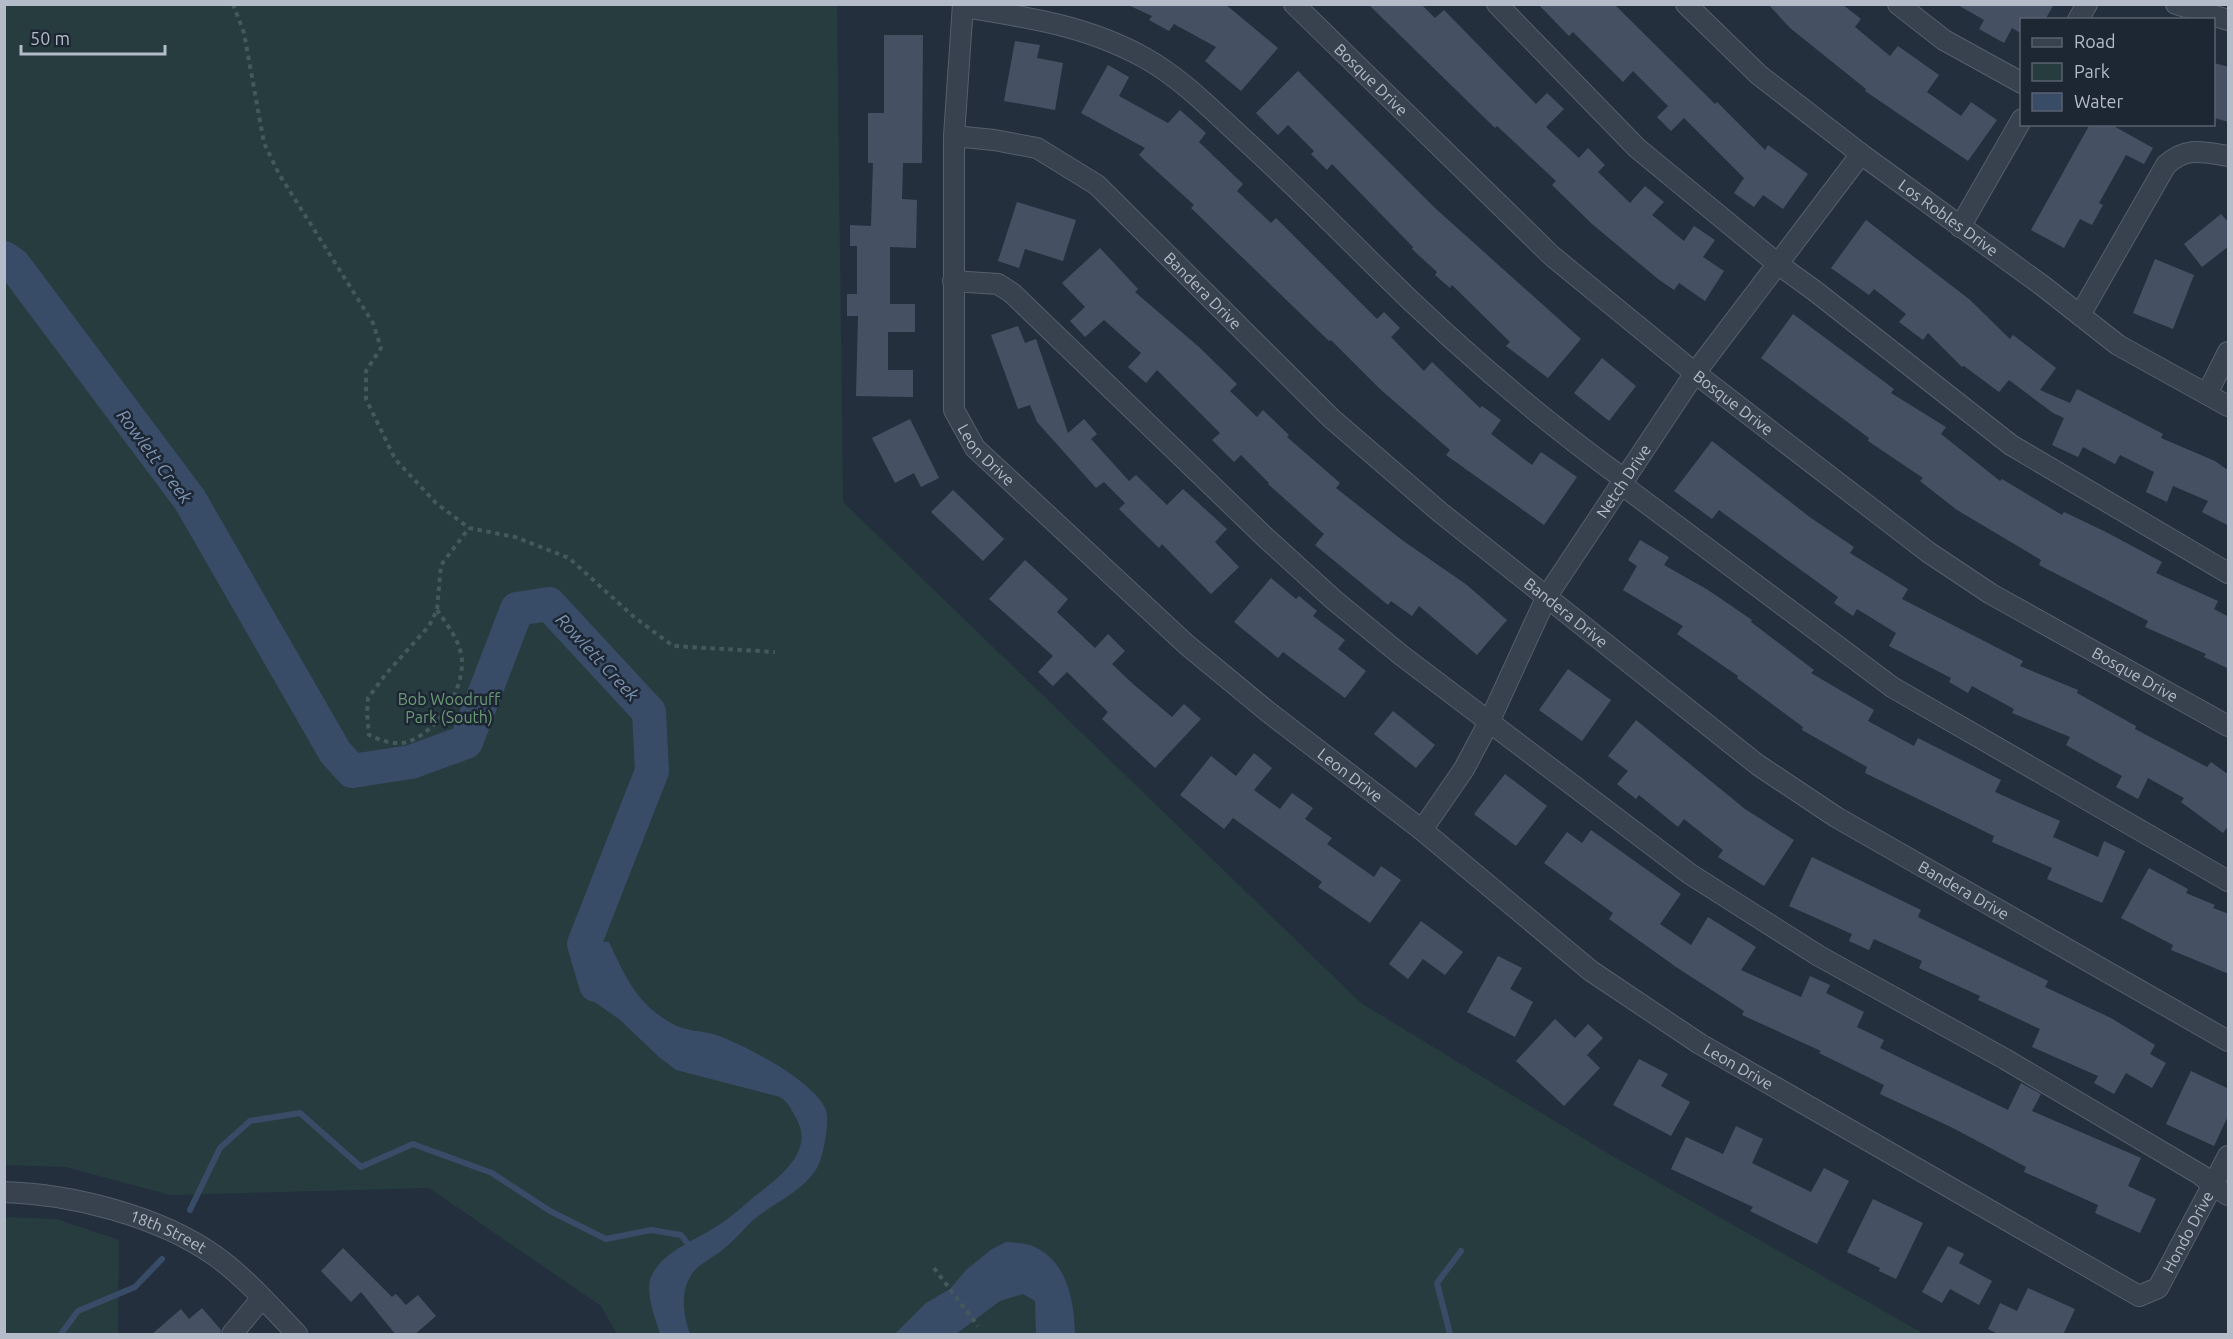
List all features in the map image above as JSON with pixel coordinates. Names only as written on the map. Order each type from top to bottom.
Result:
[{"type":"street","name":"Bosque Drive","points":[[1294,4],[1552,256],[1695,373],[1928,552],[1991,594],[2229,726]]},
{"type":"street","points":[[1497,4],[1637,148],[1779,265],[2011,445],[2229,573]]},
{"type":"street","name":"Los Robles Drive","points":[[1686,4],[1760,75],[1861,154],[2118,345],[2229,406]]},
{"type":"street","points":[[1898,4],[1944,40],[2020,82]]},
{"type":"street","points":[[2079,18],[2086,4]]},
{"type":"street","points":[[2176,4],[2229,20]]},
{"type":"street","points":[[963,6],[1089,31],[1146,58],[1196,94],[1280,172],[1436,327],[1557,431],[1622,482],[1892,687],[2229,881]]},
{"type":"street","name":"Leon Drive","points":[[963,6],[954,136],[954,410],[975,448],[1187,645],[1267,711],[1422,830],[1591,971],[1700,1044],[2139,1296]]},
{"type":"street","points":[[1960,227],[2020,122]]},
{"type":"street","name":"Bandera Drive","points":[[954,136],[1037,148],[1096,185],[1331,418],[1441,513],[1758,765],[1836,817],[2229,1041]]},
{"type":"street","points":[[2080,315],[2166,165],[2177,155],[2195,151],[2229,156]]},
{"type":"street","name":"Netch Drive","points":[[1422,830],[1464,769],[1490,720],[1547,596],[1695,373],[1861,154]]},
{"type":"street","points":[[953,281],[998,284],[1012,294],[1125,400],[1214,489],[1334,600],[1401,655],[1490,720],[1690,874],[1819,957],[2107,1118],[2201,1174],[2220,1190]]},
{"type":"street","points":[[2207,394],[2229,352]]},
{"type":"street","name":"Hondo Drive","points":[[2139,1296],[2158,1288],[2220,1190],[2229,1156]]},
{"type":"street","name":"18th Street","points":[[4,1192],[71,1201],[170,1230],[215,1256],[262,1298],[297,1335]]},
{"type":"street","points":[[232,1335],[262,1298]]},
{"type":"path","points":[[233,4],[244,33],[264,143],[279,174],[373,323],[381,348],[366,371],[366,399],[395,459],[436,502],[469,528],[515,537],[569,558],[633,617],[673,646],[775,652]]},
{"type":"path","points":[[437,610],[457,639],[462,662],[459,686],[447,708],[427,730],[408,742],[385,742],[369,735],[368,698],[385,675],[429,626],[437,610],[441,565],[469,528]]},
{"type":"path","points":[[934,1268],[978,1326]]},
{"type":"green space","name":"Bob Woodruff Park (South)","points":[[5,5],[837,5],[843,502],[1361,1003],[1609,1154],[1924,1334],[617,1334],[601,1306],[429,1188],[170,1195],[66,1167],[5,1165]]},
{"type":"green space","points":[[5,1217],[56,1219],[119,1240],[118,1334],[5,1334]]},
{"type":"water","points":[[576,940],[609,942],[633,988],[640,998],[659,1015],[677,1026],[719,1036],[779,1066],[808,1088],[826,1110],[824,1148],[811,1177],[758,1216],[725,1248],[698,1267],[690,1277],[686,1285],[684,1301],[690,1334],[660,1334],[649,1294],[650,1280],[654,1271],[660,1263],[684,1245],[725,1221],[780,1175],[797,1155],[801,1143],[801,1131],[790,1107],[780,1097],[676,1070],[659,1057],[619,1019],[596,1003],[580,981]]},
{"type":"water","points":[[1006,1242],[1030,1245],[1043,1251],[1060,1270],[1070,1294],[1075,1334],[1036,1334],[1035,1301],[1023,1294],[1000,1301],[956,1334],[895,1334],[926,1303],[950,1289],[966,1270],[992,1249]]},
{"type":"building","points":[[1126,4],[1225,4],[1278,48],[1241,91],[1205,61],[1216,47],[1174,24],[1169,31],[1149,20],[1152,16]]},
{"type":"building","points":[[1368,4],[1421,4],[1435,18],[1444,10],[1536,104],[1547,93],[1564,109],[1546,127],[1579,158],[1588,148],[1605,165],[1598,172],[1630,203],[1645,186],[1664,202],[1652,215],[1684,241],[1694,226],[1715,240],[1703,257],[1724,271],[1705,301],[1679,283],[1674,290],[1592,224],[1552,185],[1556,181],[1497,126],[1495,128]]},
{"type":"building","points":[[1538,4],[1614,4],[1765,150],[1768,145],[1808,174],[1783,209],[1763,195],[1754,207],[1734,193],[1744,178],[1684,118],[1671,131],[1657,117],[1668,106],[1633,71],[1623,82],[1573,32],[1569,36]]},
{"type":"building","points":[[1768,4],[1842,4],[1861,19],[1855,27],[1890,56],[1898,46],[1939,75],[1927,92],[1961,116],[1971,102],[1997,120],[1968,161],[1865,91],[1866,89],[1790,28]]},
{"type":"building","points":[[1956,4],[2054,4],[2046,18],[2020,18],[2020,33],[2012,28],[2004,43],[1979,29],[1984,20]]},
{"type":"building","points":[[884,35],[923,35],[922,163],[903,163],[902,199],[917,200],[916,248],[890,247],[890,304],[915,304],[915,332],[888,332],[888,370],[913,370],[913,397],[856,396],[858,316],[847,316],[847,294],[857,294],[857,246],[850,246],[850,225],[871,226],[873,163],[868,163],[868,113],[884,113]]},
{"type":"building","points":[[1015,41],[1040,45],[1037,58],[1063,63],[1055,110],[1004,101]]},
{"type":"building","points":[[2215,63],[2229,67],[2229,122],[2215,118]]},
{"type":"building","points":[[1108,65],[1129,77],[1119,96],[1168,123],[1180,110],[1206,133],[1199,142],[1243,184],[1237,191],[1271,223],[1276,218],[1377,319],[1384,312],[1400,328],[1391,337],[1424,371],[1432,362],[1480,408],[1482,406],[1501,420],[1491,434],[1532,465],[1541,452],[1577,477],[1544,525],[1446,455],[1450,450],[1380,389],[1331,340],[1329,341],[1191,208],[1194,205],[1139,155],[1145,148],[1081,113]]},
{"type":"building","points":[[1298,71],[1435,208],[1581,339],[1548,378],[1506,346],[1510,342],[1452,285],[1450,288],[1435,275],[1437,272],[1412,249],[1413,247],[1332,164],[1327,170],[1311,154],[1314,151],[1288,125],[1278,135],[1256,113]]},
{"type":"building","points":[[2089,126],[2114,126],[2153,148],[2144,164],[2126,155],[2099,203],[2103,205],[2092,225],[2080,219],[2064,248],[2031,230]]},
{"type":"building","points":[[1017,202],[1076,220],[1063,261],[1025,249],[1019,268],[998,261]]},
{"type":"building","points":[[2221,214],[2229,223],[2229,246],[2202,267],[2184,244]]},
{"type":"building","points":[[1866,220],[1969,299],[2010,339],[2013,335],[2056,368],[2040,390],[2070,403],[2077,389],[2163,434],[2161,438],[2215,461],[2229,471],[2229,526],[2202,512],[2208,501],[2173,486],[2167,502],[2146,492],[2154,472],[2120,455],[2115,464],[2083,447],[2078,457],[2052,445],[2064,418],[2053,413],[2009,380],[1999,392],[1964,366],[1962,367],[1928,333],[1923,340],[1899,322],[1906,314],[1874,289],[1869,295],[1831,268]]},
{"type":"building","points":[[1100,248],[1138,289],[1135,292],[1199,347],[1237,384],[1230,391],[1257,417],[1263,410],[1289,435],[1287,437],[1340,483],[1336,488],[1402,540],[1467,585],[1507,620],[1477,655],[1419,606],[1412,616],[1391,601],[1388,605],[1315,545],[1324,534],[1268,484],[1241,455],[1234,462],[1212,440],[1220,433],[1157,370],[1146,383],[1128,367],[1141,353],[1104,320],[1085,337],[1070,321],[1085,307],[1062,283]]},
{"type":"building","points":[[2155,259],[2194,275],[2173,329],[2133,313]]},
{"type":"building","points":[[1793,314],[1894,389],[1891,393],[1946,427],[1941,434],[2000,481],[2002,479],[2062,515],[2064,512],[2162,562],[2156,573],[2218,601],[2214,609],[2229,617],[2229,669],[2204,657],[2206,654],[2145,627],[2148,621],[2039,565],[2041,560],[1957,510],[1920,481],[1923,478],[1868,441],[1869,438],[1761,358]]},
{"type":"building","points":[[1018,326],[1025,343],[1036,339],[1068,433],[1084,419],[1097,434],[1091,439],[1129,481],[1136,475],[1167,505],[1183,489],[1227,529],[1215,542],[1239,567],[1211,594],[1162,544],[1159,548],[1119,509],[1125,503],[1104,482],[1096,488],[1037,422],[1030,405],[1018,409],[991,335]]},
{"type":"building","points":[[1602,358],[1636,386],[1609,421],[1574,393]]},
{"type":"building","points":[[910,419],[939,478],[921,487],[914,473],[895,483],[872,438]]},
{"type":"building","points":[[1712,441],[1811,518],[1854,547],[1850,553],[1908,589],[1902,599],[2023,661],[2020,666],[2078,690],[2077,693],[2136,726],[2135,729],[2207,767],[2211,762],[2229,775],[2229,825],[2223,833],[2181,802],[2184,798],[2148,778],[2138,799],[2116,787],[2122,776],[2066,745],[2070,737],[2012,713],[2014,709],[1972,686],[1968,693],[1949,682],[1951,678],[1889,646],[1896,633],[1857,609],[1853,616],[1834,603],[1838,597],[1719,510],[1712,519],[1674,491]]},
{"type":"building","points":[[953,490],[1004,539],[983,561],[931,512]]},
{"type":"building","points":[[1640,540],[1669,557],[1664,565],[1708,590],[1752,620],[1751,622],[1814,670],[1811,673],[1874,710],[1868,721],[1914,746],[1918,738],[2001,780],[1995,792],[2060,821],[2053,837],[2098,857],[2104,841],[2125,851],[2102,903],[2047,879],[2052,868],[1992,842],[1994,836],[1865,773],[1867,767],[1802,730],[1803,727],[1737,678],[1738,676],[1677,634],[1683,626],[1623,590],[1637,566],[1628,560]]},
{"type":"building","points":[[1025,560],[1068,599],[1057,612],[1095,648],[1108,634],[1125,651],[1112,664],[1133,684],[1172,717],[1184,704],[1201,719],[1155,768],[1102,719],[1108,712],[1067,672],[1053,686],[1038,672],[1053,656],[989,599]]},
{"type":"building","points":[[1271,578],[1296,599],[1299,596],[1317,611],[1313,616],[1345,640],[1338,649],[1366,671],[1345,698],[1283,652],[1278,658],[1234,622]]},
{"type":"building","points":[[1568,669],[1611,700],[1582,741],[1539,710]]},
{"type":"building","points":[[1393,711],[1435,745],[1416,768],[1374,734]]},
{"type":"building","points":[[1636,720],[1745,809],[1794,840],[1764,886],[1718,857],[1723,850],[1684,819],[1678,827],[1639,795],[1636,799],[1617,784],[1628,771],[1608,756]]},
{"type":"building","points":[[1254,753],[1272,768],[1254,790],[1280,809],[1292,793],[1313,808],[1305,819],[1332,838],[1327,844],[1374,877],[1381,866],[1401,880],[1370,923],[1318,887],[1322,882],[1233,818],[1224,829],[1180,795],[1211,756],[1236,776]]},
{"type":"building","points":[[1505,774],[1547,806],[1516,846],[1474,814]]},
{"type":"building","points":[[1591,830],[1681,894],[1660,924],[1691,945],[1708,917],[1756,947],[1741,970],[1801,997],[1810,976],[1830,985],[1826,993],[1864,1012],[1857,1027],[1884,1040],[1880,1048],[2008,1110],[2021,1083],[2041,1094],[2032,1111],[2141,1158],[2128,1186],[2156,1199],[2140,1233],[2095,1213],[2098,1205],[2024,1172],[2026,1167],[1953,1128],[1880,1094],[1884,1085],[1819,1053],[1821,1051],[1742,1015],[1744,1011],[1676,967],[1609,919],[1613,913],[1544,863],[1567,832],[1582,843]]},
{"type":"building","points":[[1812,857],[1921,910],[1918,917],[2048,981],[2045,987],[2111,1018],[2155,1045],[2150,1054],[2166,1063],[2152,1088],[2126,1073],[2114,1094],[2094,1083],[2098,1076],[2032,1047],[2040,1029],[1978,1000],[1980,996],[1919,968],[1922,961],[1874,939],[1869,950],[1849,941],[1852,934],[1789,906]]},
{"type":"building","points":[[2149,868],[2188,889],[2186,893],[2215,905],[2213,908],[2229,914],[2229,974],[2171,950],[2173,945],[2121,918]]},
{"type":"building","points":[[1421,921],[1463,952],[1445,975],[1423,959],[1408,979],[1389,964]]},
{"type":"building","points":[[1498,956],[1522,968],[1510,989],[1533,1002],[1515,1037],[1467,1012]]},
{"type":"building","points":[[1555,1019],[1575,1038],[1588,1024],[1603,1038],[1587,1055],[1600,1068],[1564,1106],[1516,1061]]},
{"type":"building","points":[[1639,1059],[1668,1074],[1661,1086],[1690,1102],[1671,1136],[1613,1105]]},
{"type":"building","points":[[2191,1071],[2229,1089],[2229,1114],[2214,1146],[2166,1124]]},
{"type":"building","points":[[1736,1126],[1763,1139],[1752,1163],[1811,1192],[1824,1168],[1849,1181],[1817,1244],[1750,1211],[1753,1207],[1671,1169],[1686,1137],[1723,1154]]},
{"type":"building","points":[[1873,1199],[1923,1223],[1896,1279],[1879,1271],[1880,1268],[1847,1252]]},
{"type":"building","points":[[1948,1246],[1964,1254],[1959,1263],[1992,1281],[1979,1305],[1950,1289],[1942,1303],[1922,1292]]},
{"type":"building","points":[[343,1248],[392,1297],[396,1294],[406,1305],[418,1295],[436,1316],[414,1335],[396,1335],[361,1292],[351,1302],[321,1271]]},
{"type":"building","points":[[2028,1288],[2075,1309],[2063,1335],[2000,1335],[1988,1329],[2000,1303],[2017,1311]]},
{"type":"building","points":[[202,1308],[221,1330],[220,1335],[151,1335],[181,1309],[189,1319]]},
{"type":"waterway","name":"Rowlett Creek","points":[[4,258],[14,265],[190,500],[335,752],[352,771],[411,762],[466,742],[517,609],[549,604],[649,712],[652,771],[584,944],[596,985]]},
{"type":"waterway","points":[[190,1210],[220,1148],[250,1121],[300,1113],[361,1167],[413,1144],[492,1173],[550,1211],[606,1239],[651,1230],[681,1235],[691,1248]]},
{"type":"waterway","points":[[1450,1334],[1437,1283],[1461,1251]]},
{"type":"waterway","points":[[61,1334],[78,1311],[135,1287],[162,1259]]}]
